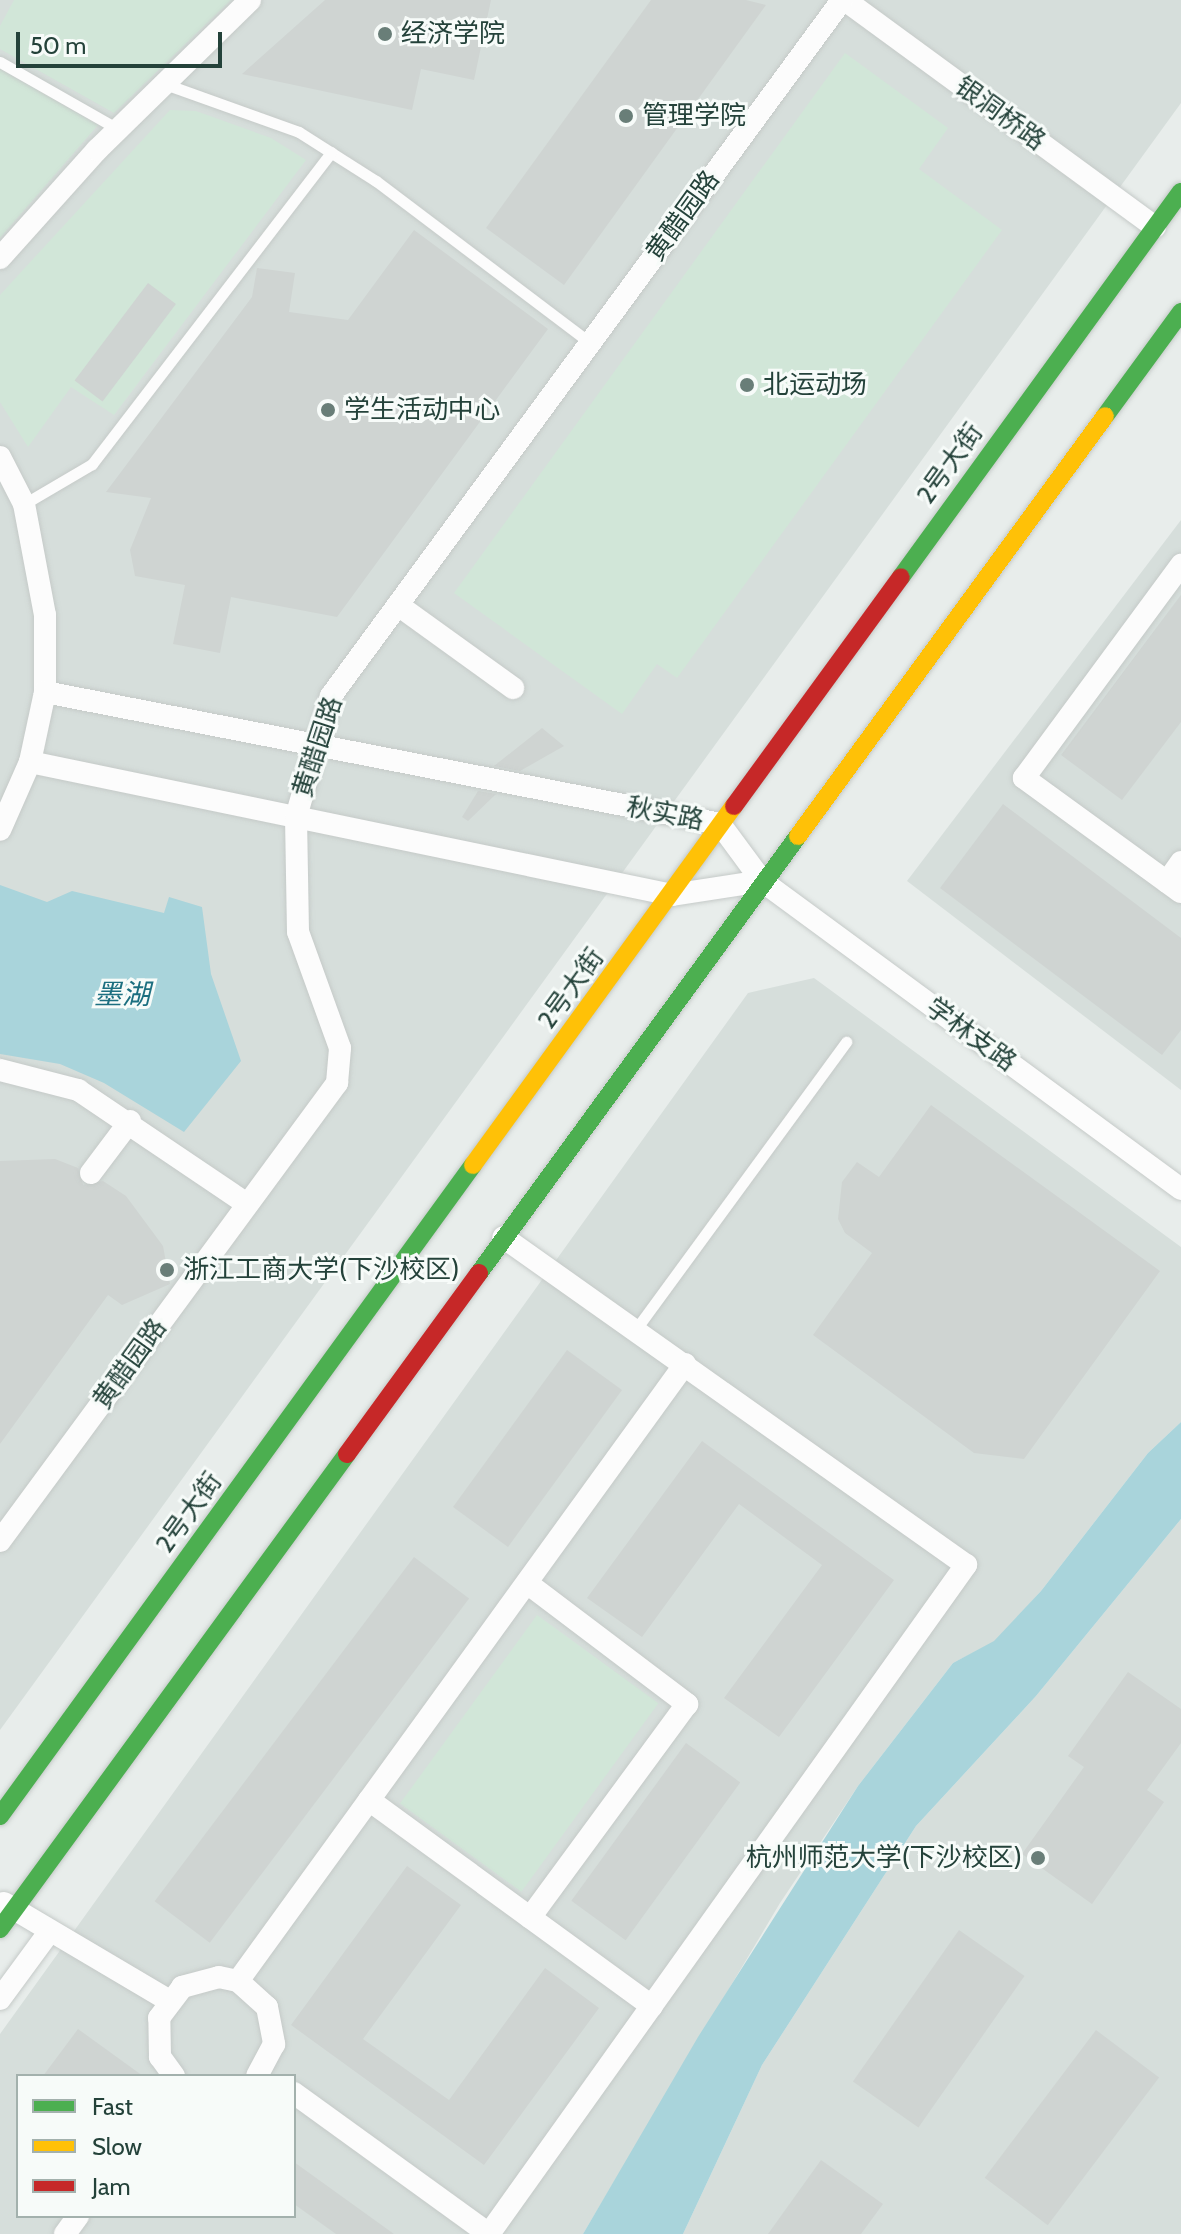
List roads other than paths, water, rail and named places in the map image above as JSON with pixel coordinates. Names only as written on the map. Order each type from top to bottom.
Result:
[{"type":"main road","name":"2号大街","points":[[0,1816],[1181,192]]},
{"type":"main road","points":[[0,1929],[7,1905],[503,1237],[1181,312]]},
{"type":"street","points":[[0,258],[118,129],[250,0]]},
{"type":"street","name":"银洞桥路","points":[[843,0],[1155,227]]},
{"type":"street","name":"黄醋园路","points":[[0,1541],[337,1083],[340,1048],[298,932],[296,817],[331,696],[843,0]]},
{"type":"street","points":[[0,457],[24,504],[45,597],[45,692],[30,762],[0,830]]},
{"type":"street","points":[[1181,565],[1024,778],[1174,887],[1181,862]]},
{"type":"street","points":[[398,605],[513,688]]},
{"type":"street","name":"秋实路","points":[[45,692],[720,824],[762,881]]},
{"type":"street","points":[[30,762],[672,895],[762,881]]},
{"type":"street","name":"学林支路","points":[[762,881],[1181,1189]]},
{"type":"street","points":[[0,1070],[78,1090],[130,1121],[247,1204]]},
{"type":"street","points":[[91,1173],[130,1121]]},
{"type":"street","points":[[296,2094],[489,2234],[966,1565],[503,1237]]},
{"type":"street","points":[[238,1981],[685,1364]]},
{"type":"street","points":[[527,1583],[687,1704],[530,1918]]},
{"type":"street","points":[[369,1800],[652,2006]]},
{"type":"street","points":[[7,1905],[168,2000]]},
{"type":"street","points":[[0,1999],[50,1931]]},
{"type":"street","points":[[173,2074],[160,2057],[156,2037],[168,2000],[200,1979],[238,1981],[255,1992],[273,2025],[274,2044],[263,2074]]},
{"type":"lane","points":[[0,62],[118,129]]},
{"type":"lane","points":[[165,84],[299,132],[331,152],[590,343]]},
{"type":"lane","points":[[24,504],[92,464],[331,152]]},
{"type":"lane","points":[[636,1329],[846,1042]]},
{"type":"water","name":"墨湖","points":[[0,885],[47,902],[72,891],[164,913],[169,897],[202,907],[211,974],[241,1061],[184,1132],[104,1083],[60,1064],[0,1054]]},
{"type":"water","points":[[1181,1422],[1181,1519],[1036,1696],[916,1826],[762,2065],[683,2234],[583,2234],[698,2037],[858,1786],[953,1663],[994,1641],[1041,1591],[1148,1453]]},
{"type":"place","name":"经济学院","points":[[385,34]]},
{"type":"place","name":"管理学院","points":[[626,116]]},
{"type":"place","name":"北运动场","points":[[747,385]]},
{"type":"place","name":"学生活动中心","points":[[328,410]]},
{"type":"place","name":"浙江工商大学(下沙校区)","points":[[167,1270]]},
{"type":"place","name":"杭州师范大学(下沙校区)","points":[[1038,1858]]}]
